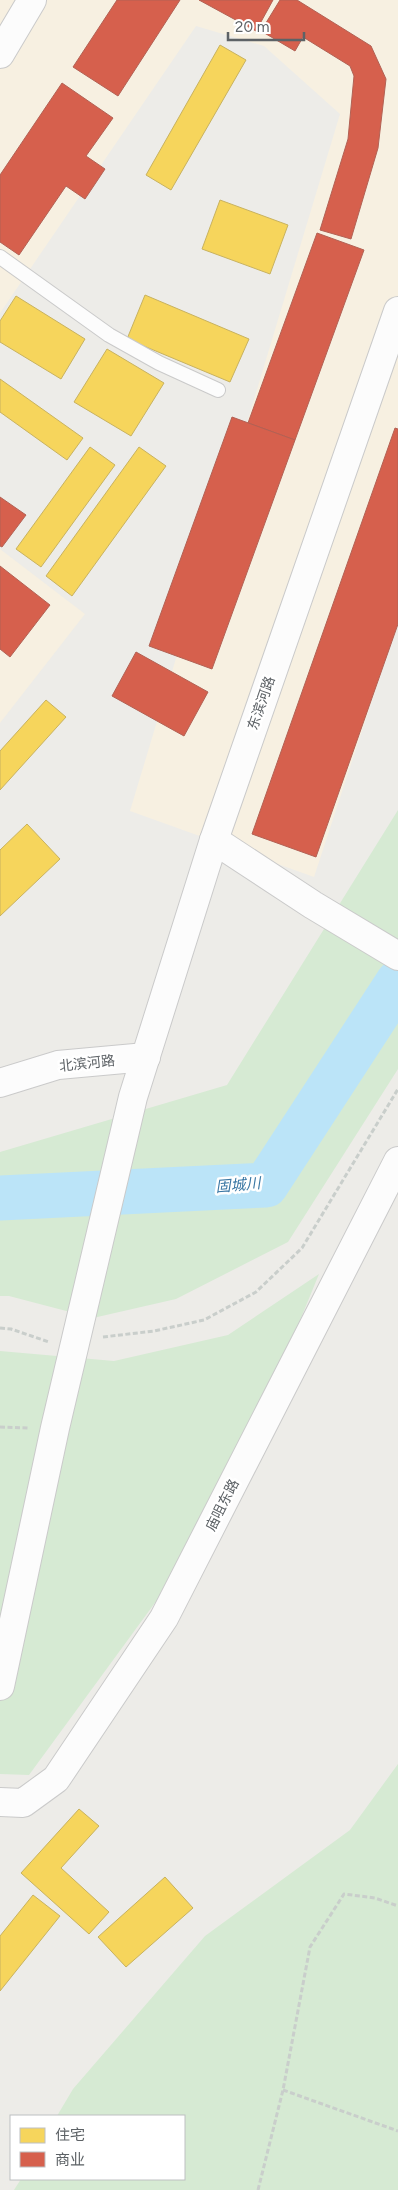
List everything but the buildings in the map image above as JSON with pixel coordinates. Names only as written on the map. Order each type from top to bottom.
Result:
[{"type":"main road","points":[[4,38],[32,0]]},
{"type":"main road","name":"东滨河路","points":[[0,1686],[77,1334],[133,1098],[214,840],[398,311]]},
{"type":"main road","points":[[214,840],[313,905],[398,956]]},
{"type":"main road","name":"北滨河路","points":[[0,1083],[58,1065],[146,1057]]},
{"type":"main road","name":"庙咀东路","points":[[0,1802],[23,1804],[56,1779],[164,1618],[398,1161]]},
{"type":"lane","points":[[0,257],[109,335],[159,363],[218,390]]},
{"type":"path","points":[[0,1328],[11,1329],[46,1343],[77,1334],[154,1331],[204,1320],[256,1292],[302,1248],[398,1089]]},
{"type":"path","points":[[258,2190],[283,2090],[310,1947],[344,1894],[375,1898],[398,1906]]},
{"type":"path","points":[[283,2090],[398,2131]]},
{"type":"shaded area","points":[[0,0],[398,0],[398,621],[314,877],[130,811],[340,114],[264,46],[196,26],[0,313]]},
{"type":"shaded area","points":[[0,549],[85,614],[0,723]]},
{"type":"green space","points":[[398,810],[398,1069],[288,1242],[176,1299],[93,1318],[9,1296],[0,1296],[0,1152],[227,1085]]},
{"type":"green space","points":[[319,1274],[294,1335],[157,1600],[29,1775],[0,1774],[0,1351],[114,1361],[228,1335]]},
{"type":"green space","points":[[398,1764],[398,2190],[14,2190],[20,2180],[185,2180],[185,2115],[58,2115],[73,2089],[205,1936],[350,1830]]},
{"type":"waterway","name":"固城川","points":[[0,1198],[266,1185],[398,982]]}]
